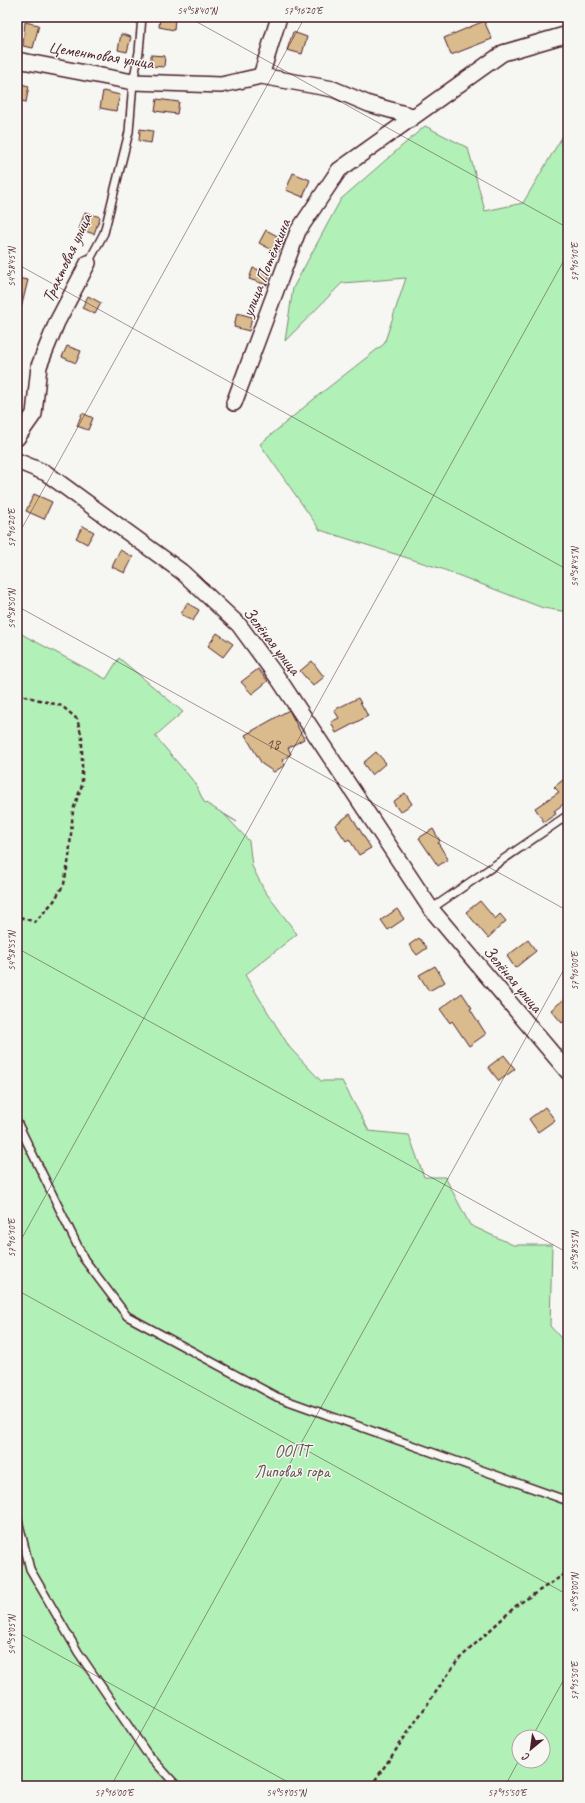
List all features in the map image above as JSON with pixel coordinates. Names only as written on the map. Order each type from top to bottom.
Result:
[{"type":"street","points":[[262,76],[279,17]]},
{"type":"street","name":"улица Потёмкина","points":[[234,404],[298,231],[339,170],[503,52],[568,34]]},
{"type":"street","name":"Цементовая улица","points":[[17,60],[132,82],[221,86],[262,76],[332,88],[369,104],[412,116]]},
{"type":"street","name":"Трактовая улица","points":[[17,438],[34,414],[39,366],[57,322],[88,263]]},
{"type":"street","name":"Зелёная улица","points":[[17,461],[46,473],[182,572],[239,625],[280,681],[431,909],[568,1072]]},
{"type":"lane","name":"Трактовая улица","points":[[88,263],[104,233],[129,132],[132,82],[139,52],[142,17]]},
{"type":"lane","points":[[431,909],[568,815]]},
{"type":"lane","points":[[17,1122],[84,1258],[127,1316],[277,1397],[568,1501]]},
{"type":"lane","points":[[17,1516],[30,1569],[78,1652],[146,1752],[177,1786]]},
{"type":"path","points":[[17,694],[62,706],[77,719],[82,737],[82,785],[73,810],[69,858],[64,884],[54,901],[35,922],[17,916]]},
{"type":"path","points":[[371,1786],[458,1660],[517,1605],[568,1572]]},
{"type":"green space","points":[[425,126],[468,148],[485,211],[523,203],[568,127],[568,612],[543,608],[442,569],[320,530],[260,444],[320,394],[384,344],[406,278],[342,283],[285,341],[293,288],[341,199]]},
{"type":"green space","name":"ООПТ Липовая гора","points":[[17,630],[25,636],[106,679],[119,658],[183,712],[155,736],[195,783],[204,802],[224,814],[249,841],[252,866],[264,890],[297,934],[245,975],[290,1048],[321,1081],[342,1081],[369,1131],[409,1135],[424,1177],[445,1177],[470,1225],[513,1245],[552,1245],[550,1326],[568,1346],[568,1786],[17,1786]]},
{"type":"building","points":[[160,17],[175,18],[174,30],[159,27]]},
{"type":"building","points":[[484,21],[492,39],[451,55],[444,38]]},
{"type":"building","points":[[25,22],[39,25],[33,48],[23,46]]},
{"type":"building","points":[[293,32],[307,37],[302,54],[287,50]]},
{"type":"building","points":[[121,34],[131,37],[127,52],[118,50]]},
{"type":"building","points":[[151,55],[165,56],[164,67],[151,66]]},
{"type":"building","points":[[17,83],[29,86],[26,102],[17,100]]},
{"type":"building","points":[[103,91],[120,95],[116,111],[100,108]]},
{"type":"building","points":[[157,99],[179,102],[177,114],[155,111]]},
{"type":"building","points":[[140,129],[153,131],[151,143],[139,141]]},
{"type":"building","points":[[293,173],[310,180],[303,197],[286,190]]},
{"type":"building","points":[[85,212],[100,217],[94,234],[79,229]]},
{"type":"building","points":[[266,230],[285,240],[278,253],[259,243]]},
{"type":"building","points":[[253,268],[270,273],[267,285],[249,279]]},
{"type":"building","points":[[17,278],[28,280],[21,308],[17,308]]},
{"type":"building","points":[[88,296],[101,303],[95,314],[82,308]]},
{"type":"building","points":[[237,313],[252,317],[249,331],[234,327]]},
{"type":"building","points":[[67,346],[81,351],[76,363],[62,357]]},
{"type":"building","points":[[82,413],[93,418],[88,430],[77,426]]},
{"type":"building","points":[[34,494],[52,502],[44,519],[26,511]]},
{"type":"building","points":[[83,526],[94,532],[87,544],[76,538]]},
{"type":"building","points":[[120,550],[133,557],[125,573],[112,567]]},
{"type":"building","points":[[187,603],[199,610],[193,621],[181,614]]},
{"type":"building","points":[[217,633],[233,644],[223,657],[208,646]]},
{"type":"building","points":[[312,661],[324,677],[313,686],[300,671]]},
{"type":"building","points":[[258,669],[268,681],[252,694],[241,682]]},
{"type":"building","points":[[358,698],[368,716],[336,733],[331,722],[339,718],[334,710]]},
{"type":"building","points":[[289,710],[304,739],[288,748],[291,754],[282,760],[285,765],[274,772],[262,764],[245,735]]},
{"type":"building","points":[[376,752],[386,763],[372,775],[363,763]]},
{"type":"building","points":[[568,776],[568,804],[566,802],[554,811],[556,814],[544,822],[535,808],[559,792],[554,787]]},
{"type":"building","points":[[405,793],[412,804],[400,812],[393,802]]},
{"type":"building","points":[[350,814],[371,848],[359,855],[349,839],[346,841],[335,825]]},
{"type":"building","points":[[433,829],[440,841],[438,843],[448,859],[438,866],[419,838]]},
{"type":"building","points":[[480,901],[495,919],[500,914],[506,921],[488,938],[466,912]]},
{"type":"building","points":[[397,909],[404,919],[388,930],[381,920]]},
{"type":"building","points":[[419,938],[427,948],[417,955],[409,945]]},
{"type":"building","points":[[528,940],[536,951],[515,968],[507,956]]},
{"type":"building","points":[[435,966],[445,982],[429,991],[419,975]]},
{"type":"building","points":[[462,993],[486,1034],[469,1046],[452,1021],[450,1023],[440,1009]]},
{"type":"building","points":[[568,996],[568,1018],[562,1023],[551,1010]]},
{"type":"building","points":[[504,1055],[515,1069],[499,1081],[488,1067]]},
{"type":"building","points":[[545,1107],[555,1120],[538,1132],[529,1119]]}]
